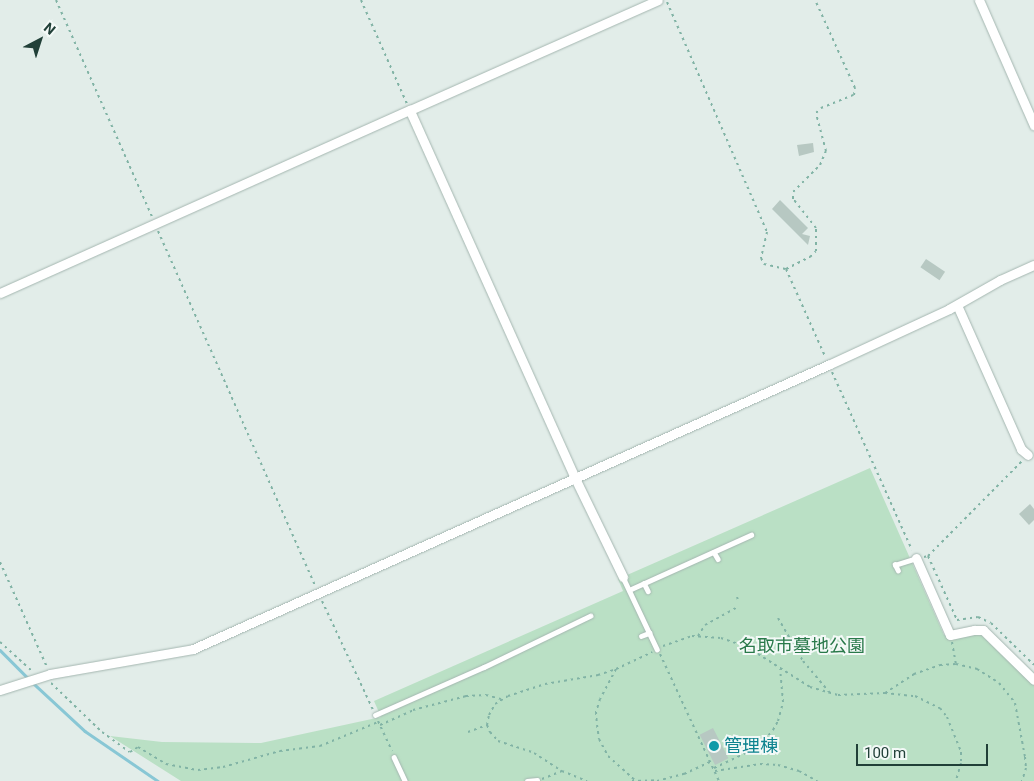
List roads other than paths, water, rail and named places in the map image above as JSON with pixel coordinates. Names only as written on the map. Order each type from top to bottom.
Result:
[{"type":"street","points":[[0,293],[658,0]]},
{"type":"street","points":[[978,0],[1034,125]]},
{"type":"street","points":[[410,110],[575,478],[623,577]]},
{"type":"street","points":[[0,690],[42,676],[193,649],[828,365],[957,305],[1000,280],[1034,265]]},
{"type":"street","points":[[957,305],[1021,449],[1028,455]]},
{"type":"street","points":[[916,558],[950,635],[983,630],[1034,680]]},
{"type":"lane","points":[[628,590],[750,535]]},
{"type":"lane","points":[[714,552],[718,559]]},
{"type":"lane","points":[[898,571],[895,566],[916,558]]},
{"type":"lane","points":[[623,577],[657,649]]},
{"type":"lane","points":[[644,583],[648,592]]},
{"type":"lane","points":[[375,715],[484,667],[590,616]]},
{"type":"lane","points":[[641,636],[649,633]]},
{"type":"lane","points":[[394,757],[405,781]]},
{"type":"lane","points":[[527,781],[537,780]]},
{"type":"waterway","points":[[0,650],[28,678]]},
{"type":"waterway","points":[[32,682],[85,731],[158,781]]},
{"type":"place","name":"管理棟","points":[[714,746]]},
{"type":"park label","name":"名取市墓地公園","points":[[802,646]]}]
